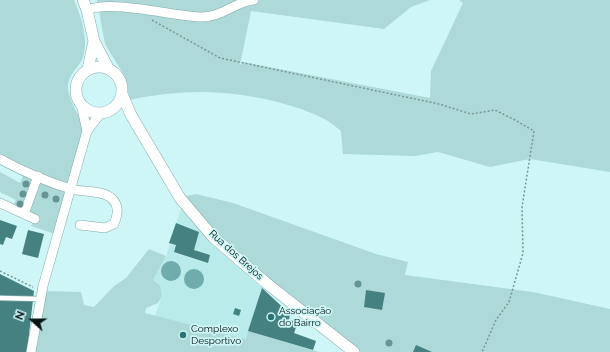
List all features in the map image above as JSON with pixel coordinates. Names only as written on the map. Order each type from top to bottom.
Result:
[{"type":"street","points":[[87,131],[106,111],[118,103],[122,94],[119,78],[108,68],[94,41],[85,5],[113,2],[200,17],[222,14],[249,0],[254,0]]},
{"type":"street","points":[[31,352],[41,295],[87,131],[76,85],[88,69],[94,41]]},
{"type":"street","points":[[88,69],[101,67],[108,68]]},
{"type":"street","name":"Rua dos Brejos","points":[[122,94],[131,115],[180,198],[213,237],[265,282],[354,352]]},
{"type":"street","points":[[81,104],[93,112],[106,111],[131,115]]},
{"type":"street","points":[[0,159],[71,189],[109,196],[116,203],[118,214],[114,224],[105,228],[80,225]]},
{"type":"street","points":[[24,214],[38,176]]},
{"type":"street","points":[[0,203],[35,219]]},
{"type":"lane","points":[[0,298],[41,295]]},
{"type":"path","points":[[148,17],[220,58],[439,104],[471,114],[495,110],[534,131],[522,207],[523,253],[509,302],[496,320],[482,352]]},
{"type":"path","points":[[0,271],[41,295]]},
{"type":"shaded area","points":[[0,0],[74,0],[85,35],[85,50],[83,57],[69,80],[68,89],[73,106],[87,131],[58,235],[31,226],[35,220],[11,208],[16,200],[0,192],[0,172],[20,183],[25,171],[0,160]]},
{"type":"shaded area","points":[[97,0],[430,0],[411,7],[384,29],[251,11],[240,65],[243,62],[430,98],[431,71],[463,3],[459,0],[610,0],[610,172],[530,159],[490,167],[438,152],[415,156],[343,154],[341,131],[334,125],[306,111],[281,103],[242,95],[205,92],[186,92],[129,100],[127,83],[124,75],[105,44]]},
{"type":"shaded area","points":[[196,194],[233,203],[376,254],[408,262],[405,275],[533,292],[610,309],[610,352],[355,352],[215,235],[183,197]]},
{"type":"shaded area","points":[[181,208],[208,240],[262,288],[246,339],[155,316],[162,296],[153,280],[166,256]]},
{"type":"shaded area","points":[[149,249],[166,256],[153,280],[160,286],[162,296],[158,303],[146,308],[145,313],[246,339],[248,331],[319,352],[31,352],[42,291],[81,292],[84,305],[94,307],[114,286],[126,278]]},
{"type":"shaded area","points":[[167,261],[175,261],[181,267],[181,275],[175,281],[167,281],[161,275],[161,267]]},
{"type":"shaded area","points":[[190,269],[198,269],[204,275],[204,283],[198,289],[190,289],[184,283],[184,275]]},
{"type":"building","points":[[0,220],[17,226],[12,239],[6,237],[3,245],[0,244]]},
{"type":"building","points":[[176,223],[199,232],[194,250],[210,255],[208,263],[174,252],[176,245],[169,243]]},
{"type":"building","points":[[28,230],[44,234],[38,258],[22,254]]},
{"type":"building","points":[[0,274],[34,291],[27,352],[0,352]]},
{"type":"building","name":"Associação do Bairro","points":[[262,288],[290,314],[289,320],[298,322],[294,333],[316,341],[313,350],[248,331]]},
{"type":"building","points":[[366,290],[385,293],[382,310],[364,307]]},
{"type":"building","points":[[235,308],[241,310],[239,316],[233,314]]},
{"type":"building","points":[[416,345],[432,352],[413,352]]},
{"type":"place","name":"Associação do Bairro","points":[[271,317]]},
{"type":"place","name":"Complexo Desportivo","points":[[183,335]]}]
